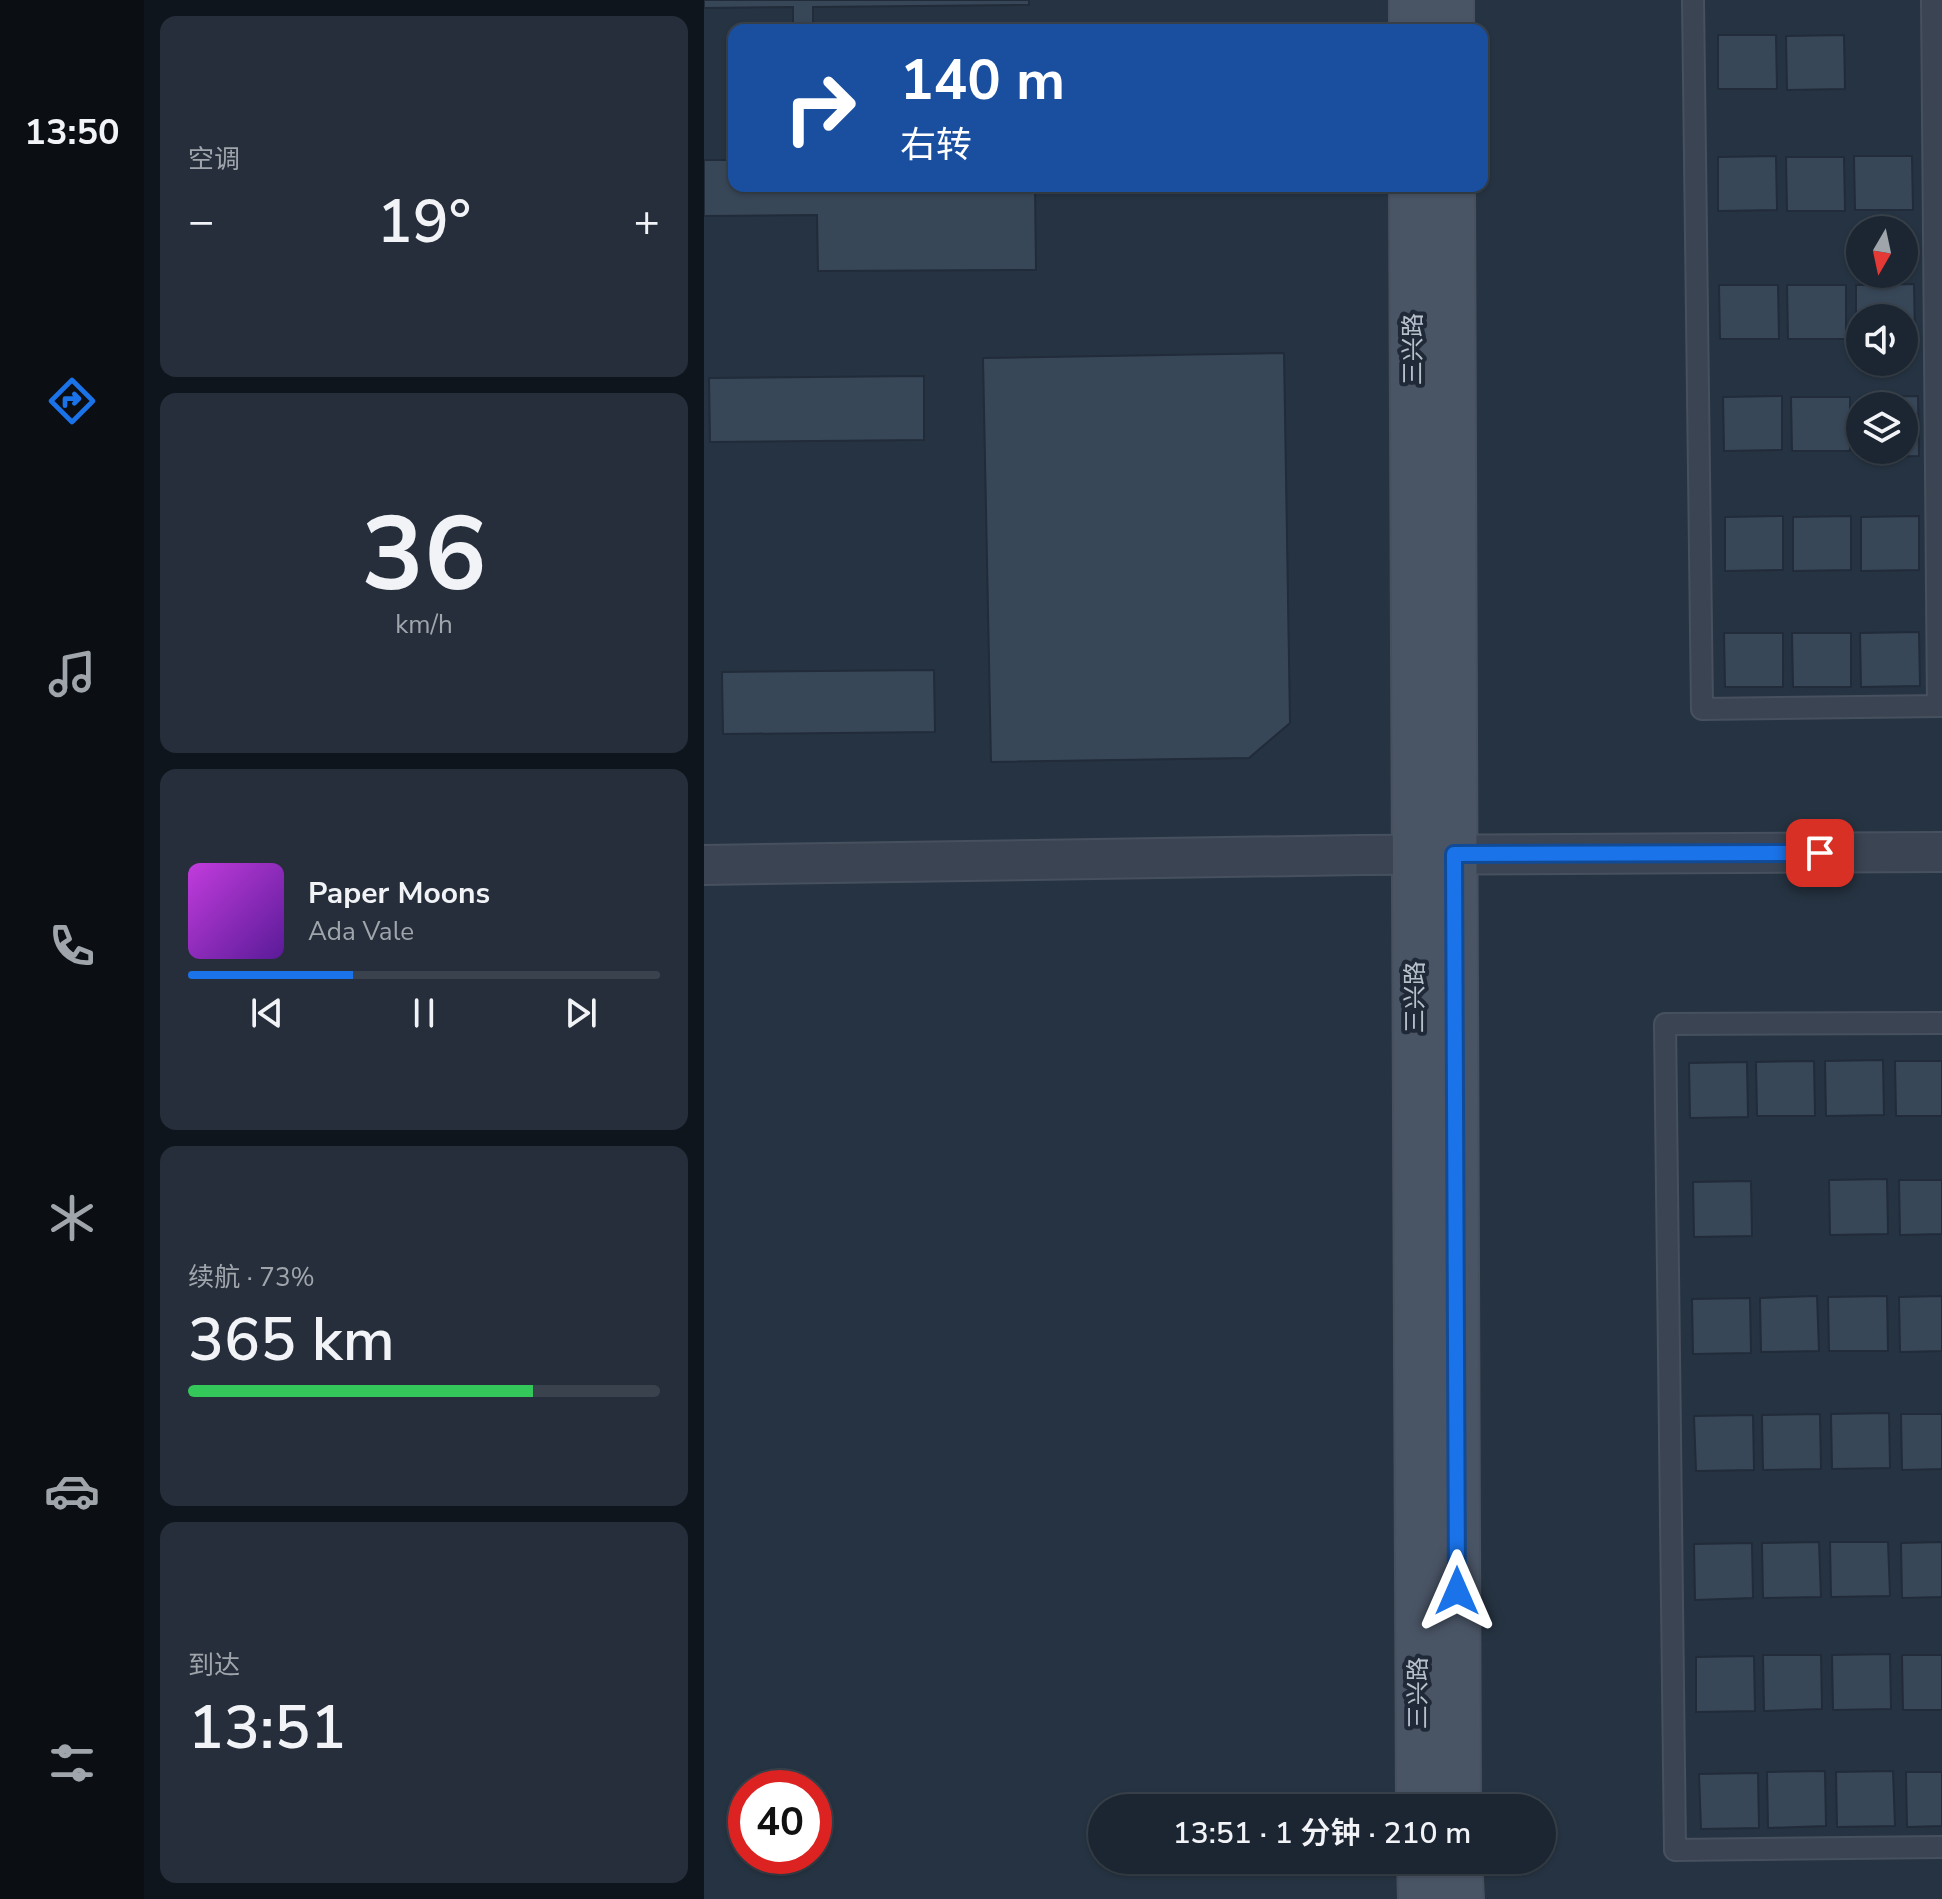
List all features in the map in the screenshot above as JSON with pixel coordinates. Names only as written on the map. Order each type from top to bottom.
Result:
[{"type":"street","points":[[1412,0],[1412,24]]},
{"type":"street","points":[[1451,0],[1451,24]]},
{"type":"street","name":"三兴路","points":[[1412,192],[1434,854],[1458,1794]]},
{"type":"street","name":"三兴路","points":[[1419,1794],[1434,854],[1452,192]]},
{"type":"street","points":[[704,865],[1434,854],[1942,852]]},
{"type":"street","points":[[1420,1874],[1421,1899]]},
{"type":"street","points":[[1460,1874],[1461,1899]]},
{"type":"lane","points":[[1693,0],[1702,709],[1940,706],[1932,0]]},
{"type":"lane","points":[[1942,1023],[1665,1024],[1675,1850],[1942,1847]]},
{"type":"building","points":[[704,0],[1029,0],[1029,5],[813,7],[813,24],[793,24],[793,7],[704,8]]},
{"type":"building","points":[[1718,35],[1776,35],[1777,89],[1718,89]]},
{"type":"building","points":[[1844,35],[1845,89],[1787,90],[1786,36]]},
{"type":"building","points":[[1776,156],[1777,210],[1718,211],[1718,157]]},
{"type":"building","points":[[1854,156],[1912,156],[1913,210],[1855,210]]},
{"type":"building","points":[[1786,157],[1844,157],[1845,211],[1787,211]]},
{"type":"building","points":[[704,160],[728,160],[728,192],[1035,192],[1036,270],[818,271],[817,215],[704,216]]},
{"type":"building","points":[[1719,285],[1778,285],[1779,339],[1720,339]]},
{"type":"building","points":[[1787,285],[1846,285],[1846,339],[1788,339]]},
{"type":"building","points":[[1856,288],[1914,288],[1914,304],[1856,304]]},
{"type":"building","points":[[1284,353],[1290,723],[1249,758],[991,762],[983,358]]},
{"type":"building","points":[[924,376],[924,440],[710,442],[709,378]]},
{"type":"building","points":[[1782,396],[1782,450],[1724,451],[1723,397]]},
{"type":"building","points":[[1791,397],[1846,397],[1846,451],[1792,451]]},
{"type":"building","points":[[1783,516],[1783,570],[1725,571],[1725,517]]},
{"type":"building","points":[[1851,516],[1851,570],[1793,571],[1793,517]]},
{"type":"building","points":[[1919,516],[1919,570],[1861,571],[1861,517]]},
{"type":"building","points":[[1919,632],[1920,686],[1861,687],[1860,633]]},
{"type":"building","points":[[1724,633],[1783,633],[1783,687],[1725,687]]},
{"type":"building","points":[[1792,633],[1851,633],[1851,687],[1793,687]]},
{"type":"building","points":[[934,670],[935,732],[723,734],[722,672]]},
{"type":"building","points":[[1883,1060],[1884,1115],[1826,1116],[1825,1061]]},
{"type":"building","points":[[1814,1061],[1815,1116],[1757,1116],[1756,1062]]},
{"type":"building","points":[[1895,1061],[1942,1061],[1942,1116],[1896,1116]]},
{"type":"building","points":[[1747,1062],[1748,1117],[1690,1118],[1689,1063]]},
{"type":"building","points":[[1887,1179],[1888,1234],[1830,1235],[1829,1180]]},
{"type":"building","points":[[1899,1180],[1942,1180],[1942,1234],[1900,1235]]},
{"type":"building","points":[[1751,1181],[1752,1236],[1694,1237],[1693,1182]]},
{"type":"building","points":[[1817,1296],[1819,1351],[1761,1352],[1760,1298]]},
{"type":"building","points":[[1887,1296],[1888,1351],[1829,1351],[1828,1297]]},
{"type":"building","points":[[1942,1296],[1942,1351],[1900,1352],[1899,1297]]},
{"type":"building","points":[[1750,1298],[1751,1353],[1693,1354],[1692,1299]]},
{"type":"building","points":[[1889,1413],[1890,1468],[1832,1469],[1831,1414]]},
{"type":"building","points":[[1820,1414],[1821,1469],[1763,1470],[1762,1415]]},
{"type":"building","points":[[1901,1414],[1942,1414],[1942,1469],[1902,1470]]},
{"type":"building","points":[[1753,1415],[1754,1470],[1696,1471],[1694,1416]]},
{"type":"building","points":[[1819,1542],[1821,1597],[1763,1598],[1762,1543]]},
{"type":"building","points":[[1830,1542],[1888,1542],[1890,1596],[1831,1597]]},
{"type":"building","points":[[1942,1542],[1942,1597],[1902,1598],[1901,1543]]},
{"type":"building","points":[[1752,1543],[1753,1598],[1695,1600],[1694,1544]]},
{"type":"building","points":[[1890,1654],[1891,1709],[1833,1710],[1832,1655]]},
{"type":"building","points":[[1763,1655],[1821,1655],[1822,1709],[1764,1711]]},
{"type":"building","points":[[1902,1655],[1942,1655],[1942,1710],[1903,1710]]},
{"type":"building","points":[[1754,1656],[1755,1711],[1696,1712],[1696,1657]]},
{"type":"building","points":[[1825,1771],[1826,1826],[1768,1828],[1767,1772]]},
{"type":"building","points":[[1893,1771],[1895,1826],[1837,1827],[1836,1772]]},
{"type":"building","points":[[1906,1772],[1942,1772],[1942,1826],[1907,1827]]},
{"type":"building","points":[[1758,1773],[1759,1828],[1701,1829],[1699,1774]]},
{"type":"route","points":[[1457,1591],[1454,854],[1820,853]]}]
